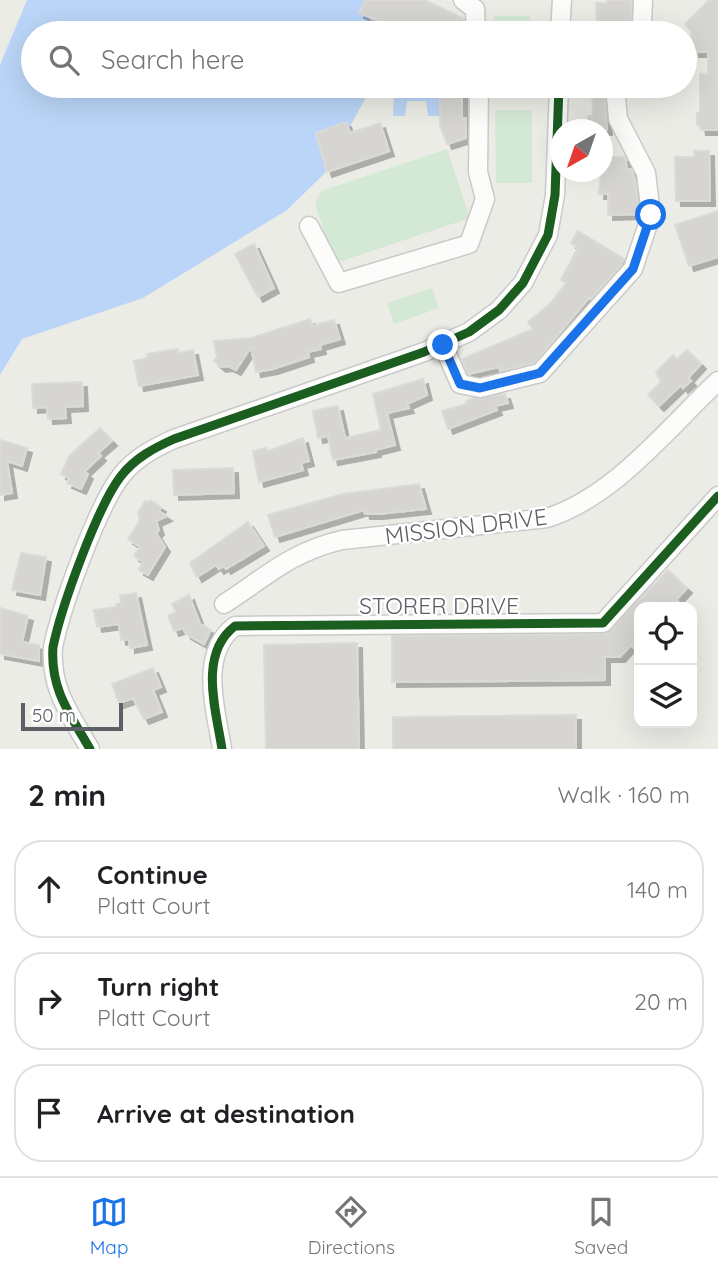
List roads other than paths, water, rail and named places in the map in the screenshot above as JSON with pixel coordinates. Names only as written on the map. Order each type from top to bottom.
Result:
[{"type":"street","points":[[463,0],[475,9],[476,21]]},
{"type":"street","points":[[561,21],[562,0]]},
{"type":"street","points":[[642,21],[643,0]]},
{"type":"street","points":[[309,226],[339,284],[468,244],[485,199],[478,172],[480,98]]},
{"type":"street","points":[[90,749],[57,693],[52,663],[53,647],[63,611],[94,531],[122,475],[143,456],[174,439],[443,345],[499,310],[523,283],[548,235],[556,176],[559,98]]},
{"type":"street","points":[[443,345],[460,384],[480,388],[540,373],[633,269],[651,215],[646,173],[618,119],[616,98]]},
{"type":"street","name":"MISSION DRIVE","points":[[224,604],[266,572],[313,547],[342,540],[547,518],[571,510],[604,490],[718,381]]},
{"type":"street","name":"STORER DRIVE","points":[[222,749],[214,696],[213,664],[220,641],[235,626],[603,622],[718,496]]},
{"type":"water","points":[[27,0],[370,0],[370,21],[21,21],[21,98],[365,99],[324,174],[287,210],[143,298],[22,339],[0,375],[0,65]]},
{"type":"water","points":[[394,98],[439,98],[439,116],[428,116],[426,101],[407,101],[405,116],[393,116]]}]
